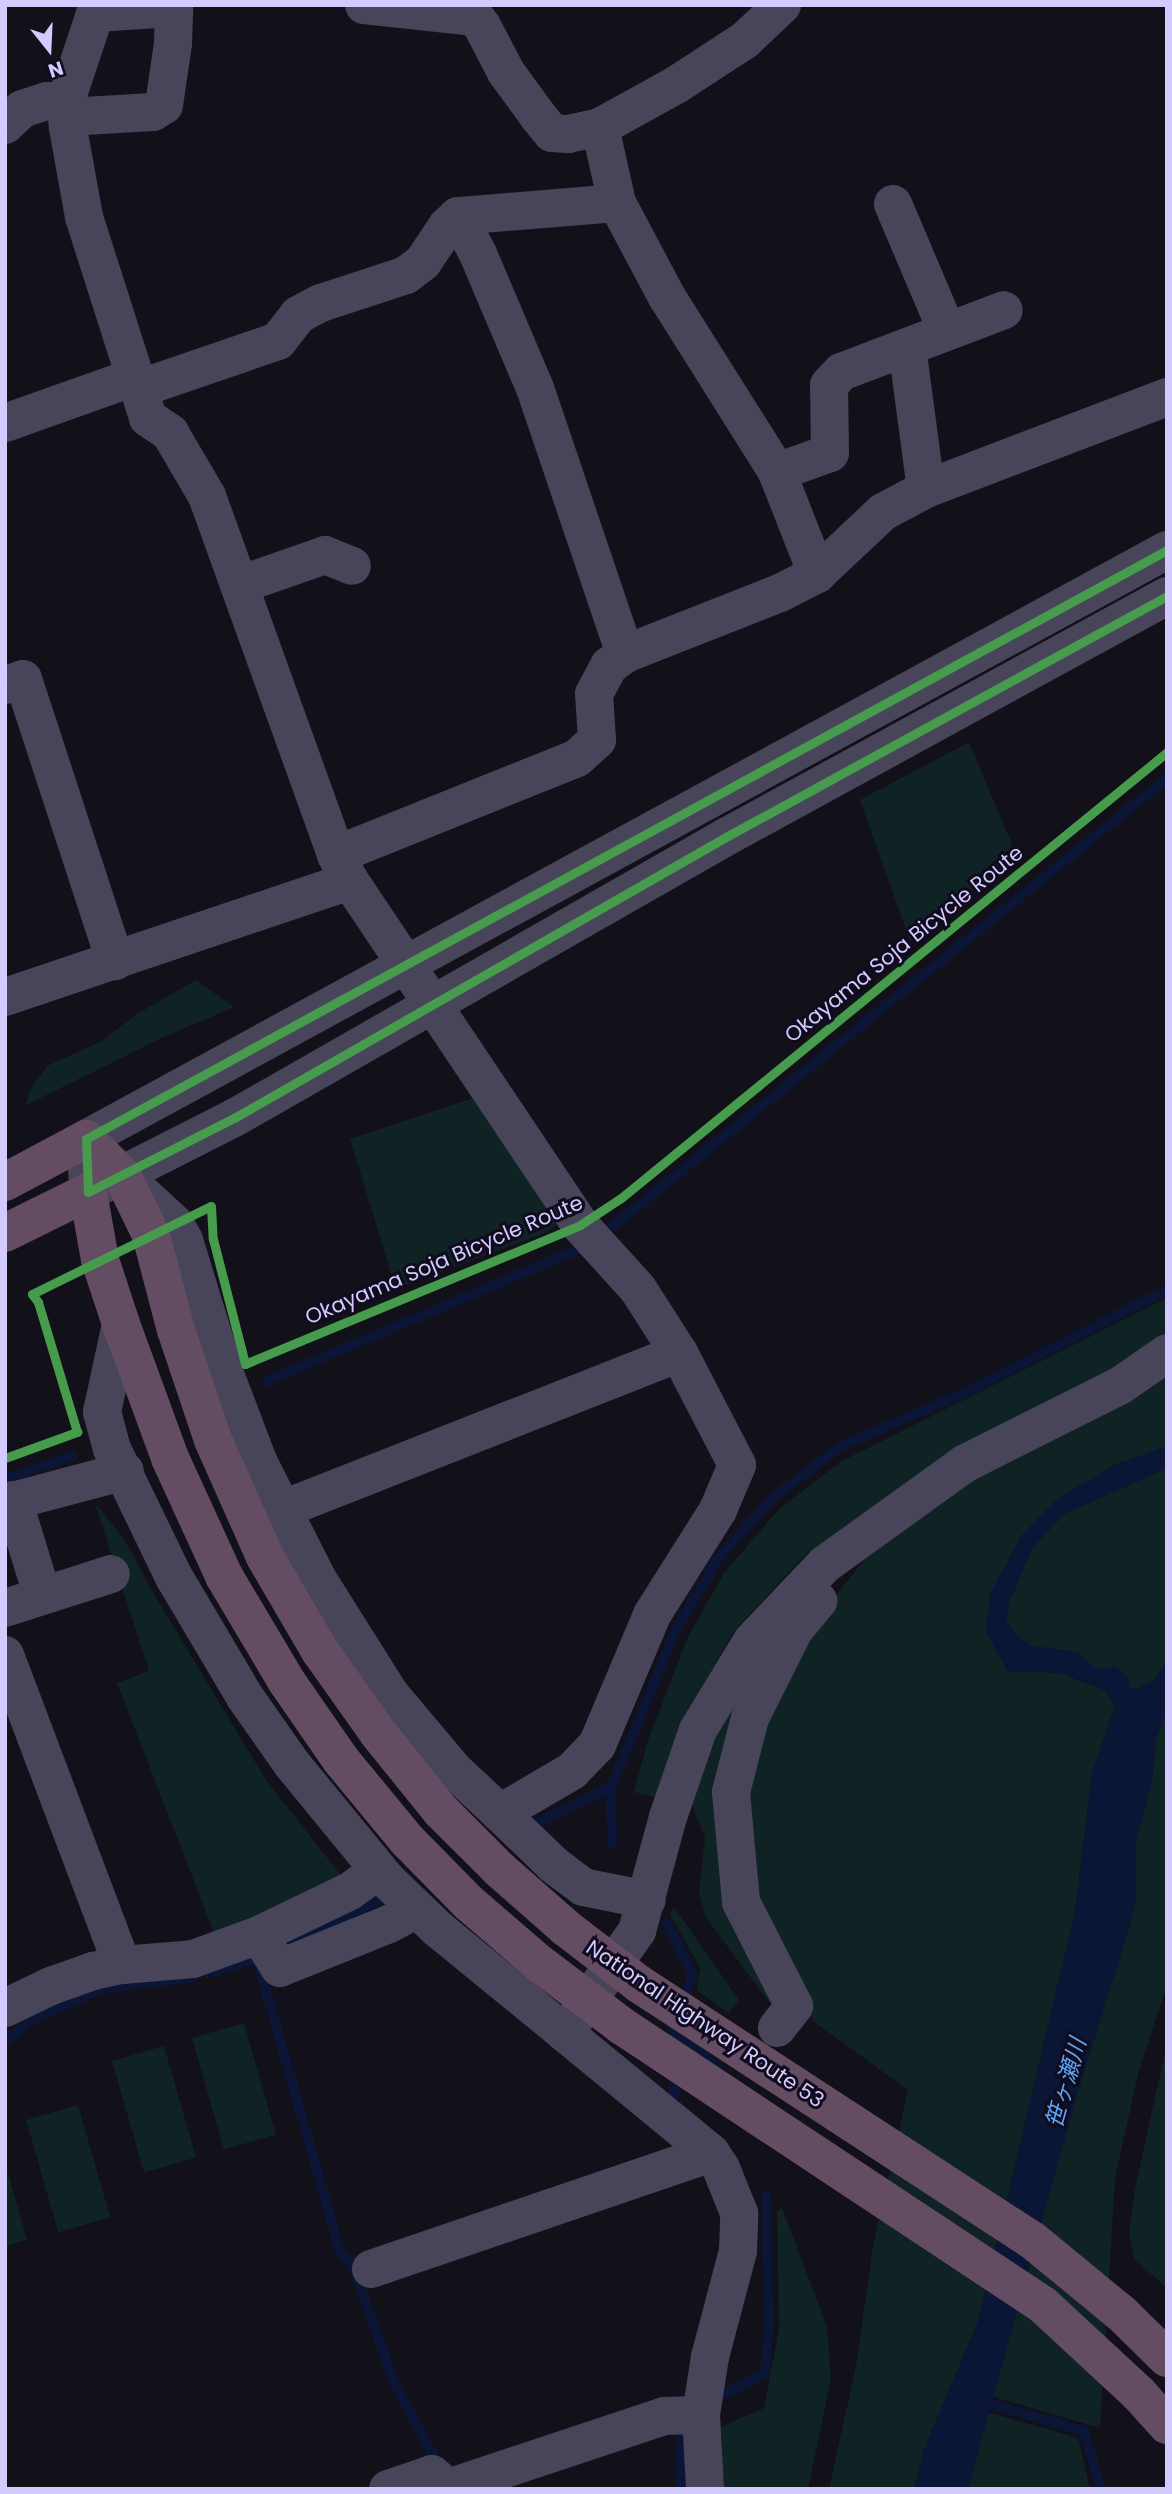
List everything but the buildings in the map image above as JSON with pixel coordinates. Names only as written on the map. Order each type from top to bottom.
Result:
[{"type":"highway","name":"National Highway Route 53","points":[[86,1139],[122,1175],[151,1236],[176,1330],[213,1440],[265,1557],[320,1651],[377,1733],[441,1811],[499,1870],[547,1912],[639,1984],[1032,2240],[1122,2314],[1167,2358]]},
{"type":"highway","points":[[5,1182],[86,1139]]},
{"type":"highway","name":"National Highway Route 53","points":[[88,1192],[100,1260],[121,1324],[170,1458],[224,1576],[287,1682],[318,1727],[407,1840],[469,1903],[540,1964],[622,2026],[1043,2305],[1139,2394],[1167,2425]]},
{"type":"highway","points":[[9,1231],[88,1192]]},
{"type":"highway","points":[[9,1231],[64,1234],[100,1260]]},
{"type":"street","points":[[364,5],[475,18],[506,72],[552,133],[568,134],[600,127],[676,85],[745,40],[782,5]]},
{"type":"street","points":[[5,125],[22,109],[47,101],[67,109],[153,112],[164,105],[173,43],[174,7],[97,9],[67,109],[85,217],[149,418],[170,433],[207,496],[343,868],[407,967],[596,1243],[638,1289],[679,1353],[737,1465],[718,1510],[652,1615],[597,1745],[513,1825]]},
{"type":"street","points":[[600,127],[617,203],[667,297],[777,472],[817,574]]},
{"type":"street","points":[[5,423],[278,341],[298,315],[321,303],[405,275],[423,262],[447,226],[458,216],[617,203]]},
{"type":"street","points":[[893,204],[946,330]]},
{"type":"street","points":[[458,216],[478,254],[535,388],[625,654]]},
{"type":"street","points":[[777,472],[830,453],[830,384],[841,372],[1004,310]]},
{"type":"street","points":[[907,347],[926,489]]},
{"type":"street","points":[[5,997],[115,961],[343,868],[577,758],[597,740],[594,694],[609,666],[625,654],[780,593],[817,574],[883,513],[926,489],[1167,397]]},
{"type":"street","points":[[1167,550],[407,967],[86,1139],[88,1192],[234,1118],[724,838],[1167,596]]},
{"type":"street","points":[[239,585],[325,555],[352,566]]},
{"type":"street","points":[[5,685],[23,679],[115,961]]},
{"type":"street","points":[[122,1175],[175,1224],[184,1240],[225,1374],[281,1510],[317,1578],[390,1694],[454,1770],[583,1887],[647,1900]]},
{"type":"street","points":[[121,1324],[102,1412],[112,1449],[125,1471],[174,1577],[245,1697],[292,1764],[397,1890],[711,2153],[721,2168],[739,2213],[738,2251],[710,2357],[701,2415],[705,2489]]},
{"type":"street","points":[[281,1510],[679,1353]]},
{"type":"street","points":[[565,2033],[637,1931],[668,1817],[698,1730],[752,1641],[824,1565],[964,1464],[1121,1385],[1167,1353]]},
{"type":"street","points":[[42,1594],[9,1502],[125,1471]]},
{"type":"street","points":[[777,2028],[794,2006],[741,1902],[731,1792],[750,1718],[794,1630],[831,1584],[824,1565]]},
{"type":"street","points":[[5,1608],[111,1574]]},
{"type":"street","points":[[5,1655],[122,1965]]},
{"type":"street","points":[[5,2008],[51,1986],[122,1965],[193,1959],[265,1945],[350,1891],[397,1890]]},
{"type":"street","points":[[265,1945],[280,1968],[389,1924],[397,1890]]},
{"type":"street","points":[[371,2269],[711,2153]]},
{"type":"street","points":[[388,2489],[432,2474],[449,2488],[664,2416],[701,2415]]},
{"type":"green space","points":[[969,742],[1016,854],[910,941],[860,800]]},
{"type":"green space","points":[[196,980],[234,1007],[164,1037],[26,1105],[29,1092],[47,1066],[102,1041],[137,1014]]},
{"type":"green space","points":[[479,1096],[564,1219],[547,1232],[396,1289],[350,1139]]},
{"type":"green space","points":[[1167,1298],[1167,1343],[807,1553],[733,1632],[682,1723],[656,1797],[634,1792],[647,1743],[688,1637],[724,1573],[779,1509],[842,1461]]},
{"type":"green space","points":[[1167,1366],[1167,1446],[1115,1465],[1056,1500],[990,1594],[1007,1670],[1060,1673],[1105,1690],[1115,1705],[1092,1773],[1075,1912],[978,2322],[925,2447],[914,2489],[829,2489],[856,2366],[873,2247],[908,2090],[813,2021],[754,1897],[745,1791],[763,1721],[806,1632],[889,1529]]},
{"type":"green space","points":[[1167,1468],[1167,1662],[1154,1680],[1138,1689],[1130,1688],[1089,1664],[1078,1652],[1031,1646],[1015,1634],[1006,1620],[1010,1600],[1033,1547],[1064,1514]]},
{"type":"green space","points":[[95,1503],[125,1540],[151,1589],[266,1780],[348,1884],[218,1943],[117,1683],[149,1671]]},
{"type":"green space","points":[[770,1639],[721,1789],[778,2001],[769,2002],[707,1919],[699,1894],[705,1838],[689,1796],[734,1698]]},
{"type":"green space","points":[[1167,1711],[1167,1985],[1138,2074],[1115,2178],[1100,2428],[991,2396],[1136,1900],[1135,1845],[1152,1781],[1156,1739]]},
{"type":"green space","points":[[674,1907],[739,2000],[729,2013],[697,1990],[700,1967],[670,1915]]},
{"type":"green space","points":[[244,2023],[276,2135],[224,2149],[192,2038]]},
{"type":"green space","points":[[164,2046],[196,2158],[144,2172],[112,2061]]},
{"type":"green space","points":[[1165,2052],[1167,2288],[1135,2260],[1129,2234],[1135,2189]]},
{"type":"green space","points":[[78,2105],[110,2217],[58,2232],[26,2120]]},
{"type":"green space","points":[[5,2162],[27,2240],[5,2246]]},
{"type":"green space","points":[[782,2208],[827,2327],[831,2379],[808,2489],[723,2489],[721,2427],[764,2408],[779,2329],[777,2211]]},
{"type":"green space","points":[[987,2412],[1078,2438],[1090,2489],[968,2489]]},
{"type":"water","name":"笹ヶ瀬川","points":[[1167,1446],[1167,1468],[1064,1514],[1033,1547],[1010,1600],[1006,1620],[1015,1635],[1031,1646],[1078,1652],[1089,1664],[1101,1669],[1116,1666],[1129,1678],[1130,1688],[1138,1689],[1154,1680],[1167,1662],[1167,1711],[1156,1739],[1152,1781],[1135,1845],[1136,1900],[1078,2091],[968,2489],[914,2489],[925,2447],[978,2322],[1075,1912],[1092,1773],[1115,1705],[1105,1690],[1060,1673],[1007,1671],[986,1631],[990,1594],[1021,1536],[1056,1500],[1115,1465]]},
{"type":"waterway","points":[[601,1236],[1167,778]]},
{"type":"waterway","points":[[267,1381],[586,1246]]},
{"type":"waterway","points":[[612,1843],[611,1787],[676,1630],[718,1559],[773,1498],[841,1446],[962,1394],[1167,1290]]},
{"type":"waterway","points":[[5,1479],[72,1456]]},
{"type":"waterway","points":[[527,1828],[611,1787]]},
{"type":"waterway","points":[[295,1942],[390,1894]]},
{"type":"waterway","points":[[667,1924],[693,1974],[683,2003]]},
{"type":"waterway","points":[[209,1973],[265,1955]]},
{"type":"waterway","points":[[258,1962],[340,2252],[352,2264]]},
{"type":"waterway","points":[[5,2042],[31,2020],[104,1988],[191,1978]]},
{"type":"waterway","points":[[673,2050],[673,2030],[678,2017]]},
{"type":"waterway","points":[[673,2030],[718,2068]]},
{"type":"waterway","points":[[674,2072],[674,2095]]},
{"type":"waterway","points":[[721,2396],[765,2374],[769,2324],[766,2196]]},
{"type":"waterway","points":[[364,2259],[352,2264],[396,2387],[439,2465]]},
{"type":"waterway","points":[[981,2401],[1084,2431],[1101,2489]]},
{"type":"waterway","points":[[680,2436],[680,2489]]},
{"type":"cycle path","points":[[1167,550],[86,1139],[88,1192],[234,1118],[724,838],[1167,596]]},
{"type":"cycle path","name":"Okayama Soja Bicycle Route","points":[[5,1458],[77,1432],[38,1302],[32,1294],[211,1206],[213,1239],[245,1364],[580,1225],[621,1198],[1167,752]]}]
